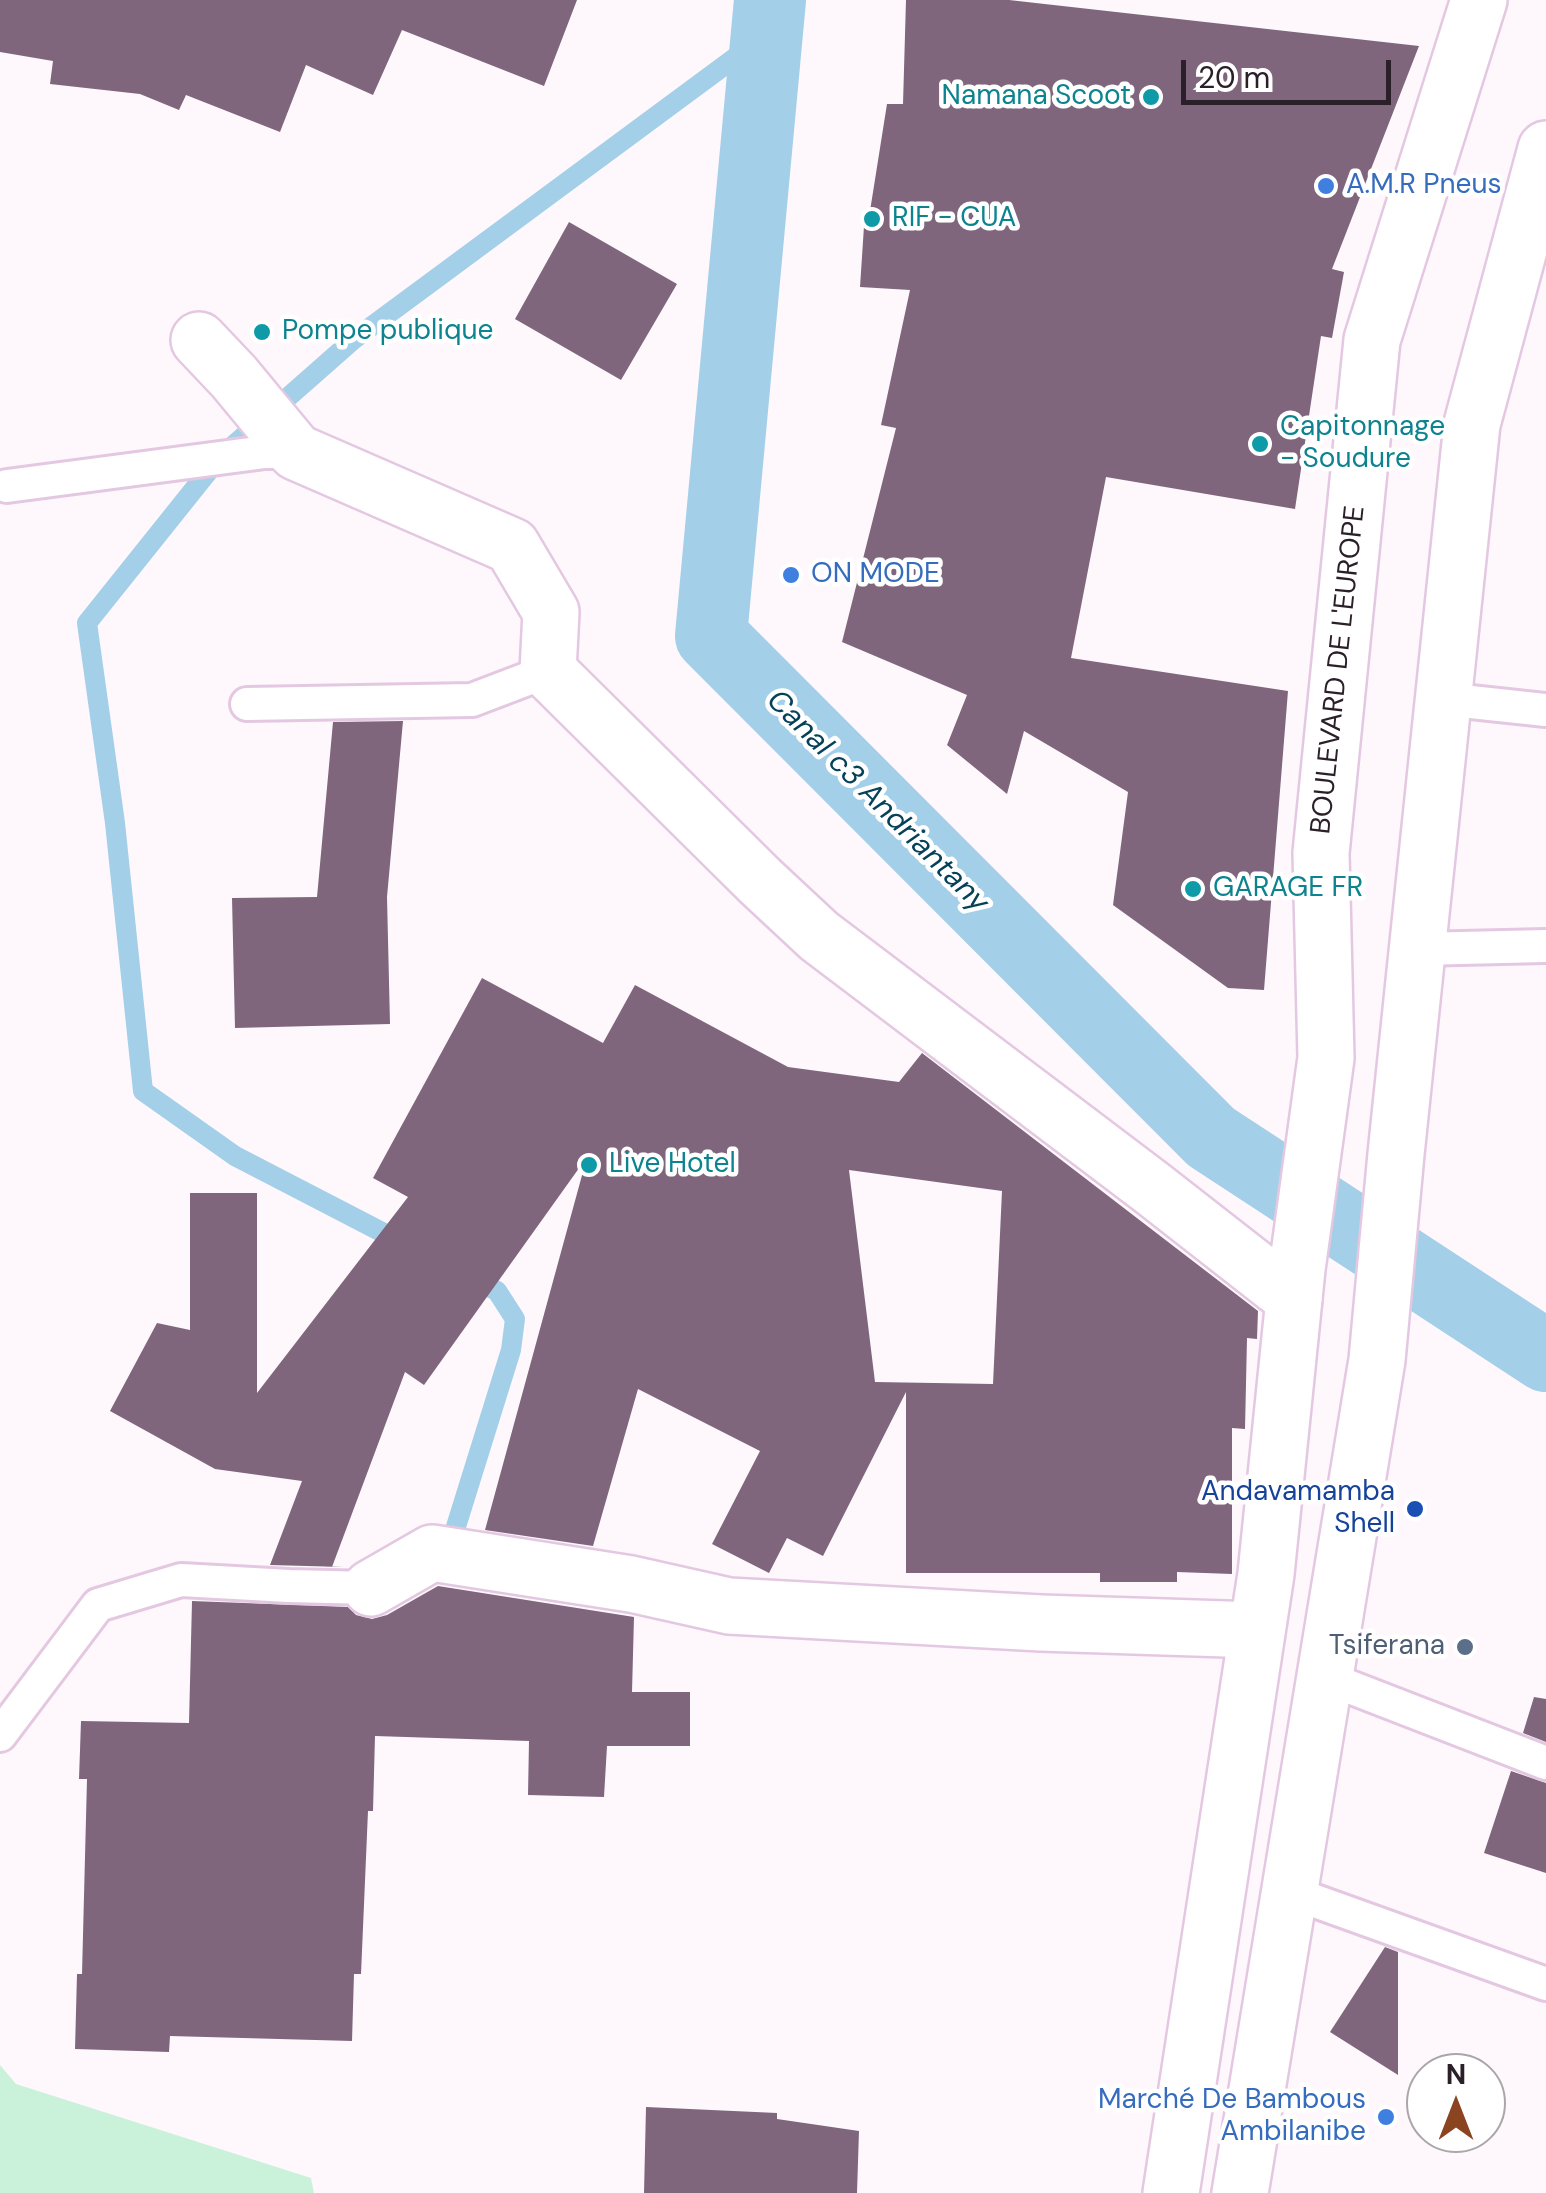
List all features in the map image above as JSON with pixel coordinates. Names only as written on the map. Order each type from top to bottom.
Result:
[{"type":"street","name":"BOULEVARD DE L'EUROPE","points":[[1171,2193],[1266,1574],[1295,1284],[1326,1058],[1321,853],[1372,340],[1479,0]]},
{"type":"street","points":[[1240,2193],[1377,1360],[1472,424],[1546,149]]},
{"type":"street","points":[[217,359],[281,446],[512,546],[552,612],[548,671],[819,936],[1136,1177],[1295,1284]]},
{"type":"street","points":[[371,1588],[432,1553],[631,1584],[729,1606],[1042,1624],[1257,1630]]},
{"type":"lane","points":[[7,486],[153,468],[281,446]]},
{"type":"lane","points":[[248,704],[472,700],[548,671]]},
{"type":"lane","points":[[1444,699],[1546,710]]},
{"type":"lane","points":[[1418,949],[1546,946]]},
{"type":"lane","points":[[0,1736],[98,1605],[181,1580],[371,1588]]},
{"type":"lane","points":[[1324,1677],[1546,1763]]},
{"type":"lane","points":[[1290,1892],[1546,1984]]},
{"type":"green space","points":[[0,2065],[16,2084],[311,2178],[314,2193],[0,2193]]},
{"type":"building","points":[[0,0],[577,0],[544,86],[402,30],[373,95],[306,65],[280,132],[186,95],[179,110],[140,94],[50,84],[53,61],[0,52]]},
{"type":"building","points":[[906,0],[1009,0],[1419,46],[1332,269],[1344,272],[1332,338],[1321,336],[1295,509],[1106,477],[1071,658],[1288,691],[1264,990],[1228,988],[1113,905],[1128,792],[1024,731],[1007,794],[947,745],[967,695],[842,642],[896,428],[881,425],[910,290],[860,287],[865,211],[870,211],[887,104],[903,104]]},
{"type":"building","points":[[569,222],[677,284],[621,380],[515,319]]},
{"type":"building","points":[[403,721],[387,897],[390,1024],[235,1028],[232,898],[317,897],[333,722]]},
{"type":"building","points":[[482,978],[603,1043],[635,985],[788,1067],[899,1082],[922,1053],[1258,1311],[1257,1339],[1247,1338],[1245,1429],[1232,1428],[1232,1574],[1177,1572],[1177,1582],[1100,1582],[1100,1573],[906,1573],[906,1392],[823,1556],[787,1538],[769,1573],[712,1544],[760,1451],[638,1389],[593,1546],[485,1530],[587,1157],[424,1385],[405,1372],[332,1567],[270,1565],[302,1481],[215,1469],[110,1411],[157,1323],[190,1330],[190,1193],[257,1193],[257,1393],[408,1197],[373,1178]],"holes":[[[849,1170],[1002,1191],[993,1384],[875,1382]]]},
{"type":"building","points":[[438,1586],[634,1617],[632,1692],[690,1692],[690,1746],[607,1746],[604,1797],[528,1795],[529,1741],[375,1736],[361,1974],[354,1974],[352,2041],[170,2036],[169,2052],[75,2049],[77,1974],[82,1974],[87,1779],[79,1779],[81,1721],[189,1723],[192,1601],[348,1607],[356,1615],[372,1619],[387,1615]]},
{"type":"building","points":[[1534,1697],[1546,1699],[1546,1742],[1523,1733]]},
{"type":"building","points":[[1511,1771],[1546,1783],[1546,1873],[1484,1853]]},
{"type":"building","points":[[1385,1947],[1398,1952],[1398,2075],[1330,2032]]},
{"type":"building","points":[[646,2107],[777,2113],[777,2119],[859,2131],[857,2193],[644,2193]]},
{"type":"waterway","name":"Canal c3 Andriantany","points":[[770,0],[711,636],[1211,1137],[1546,1356]]},
{"type":"waterway","points":[[403,1243],[235,1156],[143,1091],[115,823],[87,623],[219,458],[353,340],[767,34]]},
{"type":"waterway","points":[[454,1533],[511,1350],[515,1319],[497,1291],[469,1277]]},
{"type":"place","name":"Namana Scoot","points":[[1151,97]]},
{"type":"place","name":"A.M.R Pneus","points":[[1326,186]]},
{"type":"place","name":"RIF - CUA","points":[[872,219]]},
{"type":"place","name":"Pompe publique","points":[[262,332]]},
{"type":"place","name":"Capitonnage - Soudure","points":[[1260,444]]},
{"type":"place","name":"ON MODE","points":[[791,575]]},
{"type":"place","name":"GARAGE FR","points":[[1193,889]]},
{"type":"place","name":"Live Hotel","points":[[589,1165]]},
{"type":"place","name":"Andavamamba Shell","points":[[1415,1509]]},
{"type":"place","name":"Tsiferana","points":[[1465,1647]]},
{"type":"place","name":"Marché De Bambous Ambilanibe","points":[[1386,2117]]}]
